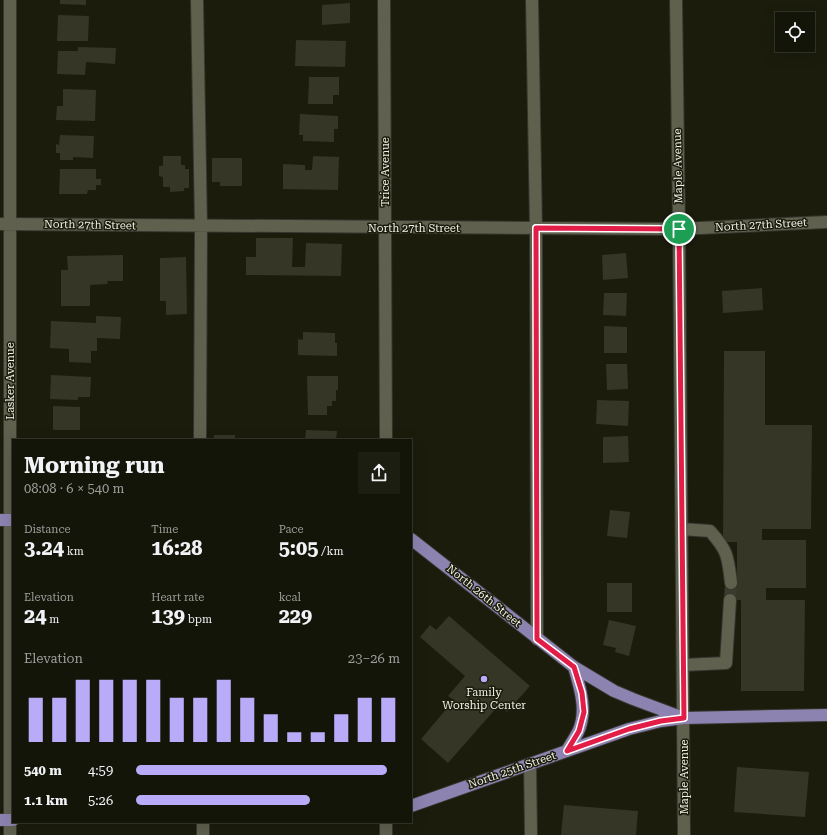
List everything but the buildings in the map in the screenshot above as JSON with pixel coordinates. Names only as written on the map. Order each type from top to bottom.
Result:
[{"type":"main road","name":"North 26th Street","points":[[412,540],[574,667],[614,691],[684,718]]},
{"type":"main road","points":[[567,751],[579,731],[584,712],[582,693],[574,667]]},
{"type":"main road","name":"North 25th Street","points":[[412,806],[629,729],[661,721],[684,718],[827,714]]},
{"type":"street","name":"Lasker Avenue","points":[[10,0],[5,224],[8,520],[8,820],[10,835]]},
{"type":"street","points":[[197,0],[201,226],[200,439]]},
{"type":"street","name":"Trice Avenue","points":[[384,0],[386,439]]},
{"type":"street","points":[[532,0],[536,228],[537,639]]},
{"type":"street","name":"Maple Avenue","points":[[676,0],[684,835]]},
{"type":"street","name":"North 27th Street","points":[[5,224],[679,229],[827,222]]},
{"type":"street","points":[[682,529],[710,531],[722,545],[728,560],[731,583]]},
{"type":"street","points":[[683,665],[726,663],[730,600]]},
{"type":"street","points":[[530,764],[531,835]]},
{"type":"street","points":[[203,823],[203,835]]},
{"type":"street","points":[[386,823],[386,835]]},
{"type":"tunnel","points":[[730,600],[731,583]]},
{"type":"place","name":"Family Worship Center","points":[[484,679]]},
{"type":"route","points":[[536,228],[679,229],[684,718],[661,721],[629,729],[567,751],[579,731],[584,712],[582,693],[574,667],[537,639],[536,228]]}]
